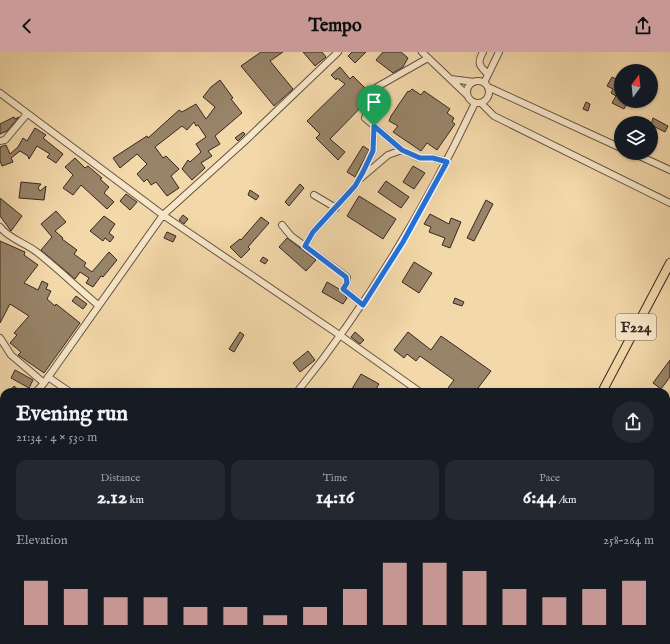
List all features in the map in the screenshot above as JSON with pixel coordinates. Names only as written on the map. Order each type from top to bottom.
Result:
[{"type":"main road","name":"F224","points":[[604,388],[670,263]]},
{"type":"street","points":[[39,388],[98,305],[114,287],[164,215],[245,141],[338,52]]},
{"type":"street","points":[[422,52],[467,95],[494,116],[670,203]]},
{"type":"street","points":[[483,52],[479,61],[479,66],[488,74]]},
{"type":"street","points":[[300,388],[363,305],[403,242],[478,103],[486,100],[489,93],[486,85],[488,74],[499,52]]},
{"type":"street","points":[[428,58],[376,87],[365,118],[402,150],[420,158],[433,158],[447,162]]},
{"type":"street","points":[[451,79],[486,85],[614,145]]},
{"type":"street","points":[[467,95],[469,85],[474,82]]},
{"type":"street","points":[[0,93],[164,215],[414,388]]},
{"type":"street","points":[[0,141],[4,140],[27,114]]},
{"type":"street","points":[[359,180],[373,151],[374,126]]},
{"type":"street","points":[[388,155],[392,142]]},
{"type":"street","points":[[305,246],[313,232],[336,208],[359,180],[388,155],[402,150]]},
{"type":"street","points":[[648,160],[670,170]]},
{"type":"street","points":[[314,195],[336,208]]},
{"type":"street","points":[[282,225],[291,236],[346,277],[347,283],[343,289],[363,305]]},
{"type":"street","points":[[0,227],[10,236],[25,243],[39,254],[98,305]]},
{"type":"street","points":[[0,338],[11,355],[44,382]]},
{"type":"street","points":[[48,377],[64,388]]},
{"type":"building","points":[[261,52],[283,52],[270,61],[293,89],[274,106],[241,66]]},
{"type":"building","points":[[303,52],[322,52],[326,57],[315,66]]},
{"type":"building","points":[[352,52],[366,52],[355,63],[348,56]]},
{"type":"building","points":[[383,52],[401,52],[408,58],[403,67],[393,73],[376,60]]},
{"type":"building","points":[[340,67],[350,79],[353,76],[370,93],[367,101],[330,139],[345,152],[338,160],[316,138],[320,134],[307,121],[345,84],[337,78],[336,80],[331,75]]},
{"type":"building","points":[[612,77],[614,78],[614,95],[611,93],[613,89],[607,86]]},
{"type":"building","points":[[220,80],[233,98],[231,99],[242,113],[215,136],[220,144],[208,151],[212,156],[201,163],[205,168],[192,180],[182,169],[188,160],[190,162],[201,152],[196,144],[206,137],[198,125],[196,126],[194,122],[187,130],[182,126],[155,147],[163,158],[166,156],[179,169],[171,176],[179,188],[167,196],[156,182],[151,185],[147,179],[144,182],[137,174],[147,164],[137,154],[120,168],[113,158],[147,136],[148,138],[179,110],[182,112],[196,104],[206,119],[215,107],[203,97],[211,87]]},
{"type":"building","points":[[412,89],[421,95],[424,91],[450,109],[447,113],[454,118],[452,122],[455,124],[437,150],[427,143],[421,151],[393,132],[398,126],[389,121],[391,116],[408,91],[409,92]]},
{"type":"building","points":[[586,102],[590,104],[588,111],[583,109]]},
{"type":"building","points":[[14,117],[15,119],[19,117],[7,131],[0,134],[0,124]]},
{"type":"building","points":[[658,121],[668,126],[665,132],[658,128]]},
{"type":"building","points":[[35,128],[46,135],[43,138],[63,154],[56,163],[47,157],[50,154],[37,146],[29,159],[28,156],[20,151],[11,158],[13,162],[2,166],[0,161],[0,147],[6,145],[10,154],[18,147],[23,138],[27,141]]},
{"type":"building","points":[[243,132],[245,134],[238,141],[235,138]]},
{"type":"building","points":[[363,146],[369,150],[355,177],[347,172]]},
{"type":"building","points":[[75,158],[85,168],[88,166],[102,178],[100,179],[109,187],[104,193],[114,202],[107,209],[81,185],[73,195],[63,188],[73,175],[65,167]]},
{"type":"building","points":[[413,166],[425,173],[414,189],[403,182]]},
{"type":"building","points":[[386,181],[409,197],[401,208],[378,192]]},
{"type":"building","points":[[21,182],[41,184],[38,188],[40,191],[46,186],[44,200],[19,198]]},
{"type":"building","points":[[300,184],[304,188],[289,206],[285,202]]},
{"type":"building","points":[[250,190],[259,196],[256,200],[248,195]]},
{"type":"building","points":[[126,194],[137,202],[130,210],[120,201]]},
{"type":"building","points":[[359,196],[396,219],[383,239],[347,216]]},
{"type":"building","points":[[0,198],[22,216],[11,231],[0,216]]},
{"type":"building","points":[[486,200],[493,204],[474,241],[467,238]]},
{"type":"building","points":[[56,211],[66,222],[55,231],[63,238],[62,239],[77,250],[74,254],[86,263],[84,266],[92,272],[109,252],[117,260],[103,277],[101,276],[93,287],[86,283],[89,278],[80,272],[75,279],[41,250],[52,237],[41,224]]},
{"type":"building","points":[[430,214],[449,224],[451,218],[461,222],[450,248],[442,245],[445,238],[429,232],[431,227],[424,224]]},
{"type":"building","points":[[183,215],[188,219],[184,224],[179,220]]},
{"type":"building","points":[[104,216],[115,224],[109,233],[114,237],[110,242],[105,238],[103,241],[90,231]]},
{"type":"building","points":[[261,217],[269,223],[248,247],[250,249],[241,258],[230,247],[240,239],[241,240]]},
{"type":"building","points":[[167,232],[176,236],[173,242],[164,238]]},
{"type":"building","points":[[287,238],[316,260],[306,271],[279,247]]},
{"type":"building","points":[[0,241],[25,252],[24,255],[38,265],[24,283],[38,290],[42,281],[48,284],[46,289],[51,291],[47,299],[55,306],[56,304],[80,323],[44,373],[18,355],[21,352],[10,343],[17,335],[14,333],[29,316],[10,304],[0,323]]},
{"type":"building","points":[[263,257],[268,260],[265,264],[260,261]]},
{"type":"building","points":[[414,262],[432,273],[419,293],[402,282]]},
{"type":"building","points":[[327,282],[339,289],[347,298],[343,304],[322,292]]},
{"type":"building","points":[[76,296],[87,304],[83,309],[72,301]]},
{"type":"building","points":[[455,298],[464,302],[462,306],[453,303]]},
{"type":"building","points":[[240,332],[244,335],[234,352],[229,349]]},
{"type":"building","points":[[355,332],[364,340],[360,344],[351,337]]},
{"type":"building","points":[[408,332],[431,350],[441,336],[491,371],[478,388],[448,388],[454,380],[420,356],[416,361],[407,354],[404,358],[394,350]]},
{"type":"building","points":[[308,351],[315,360],[300,372],[293,363]]},
{"type":"building","points":[[670,360],[670,377],[662,388],[653,383]]},
{"type":"building","points":[[15,370],[33,380],[29,388],[11,378]]},
{"type":"building","points":[[361,374],[379,384],[376,388],[352,388]]},
{"type":"route","points":[[374,126],[402,150],[420,158],[433,158],[447,162],[403,242],[363,305],[343,289],[347,283],[346,277],[305,246],[313,232],[336,208],[359,180],[373,151],[374,126]]}]
